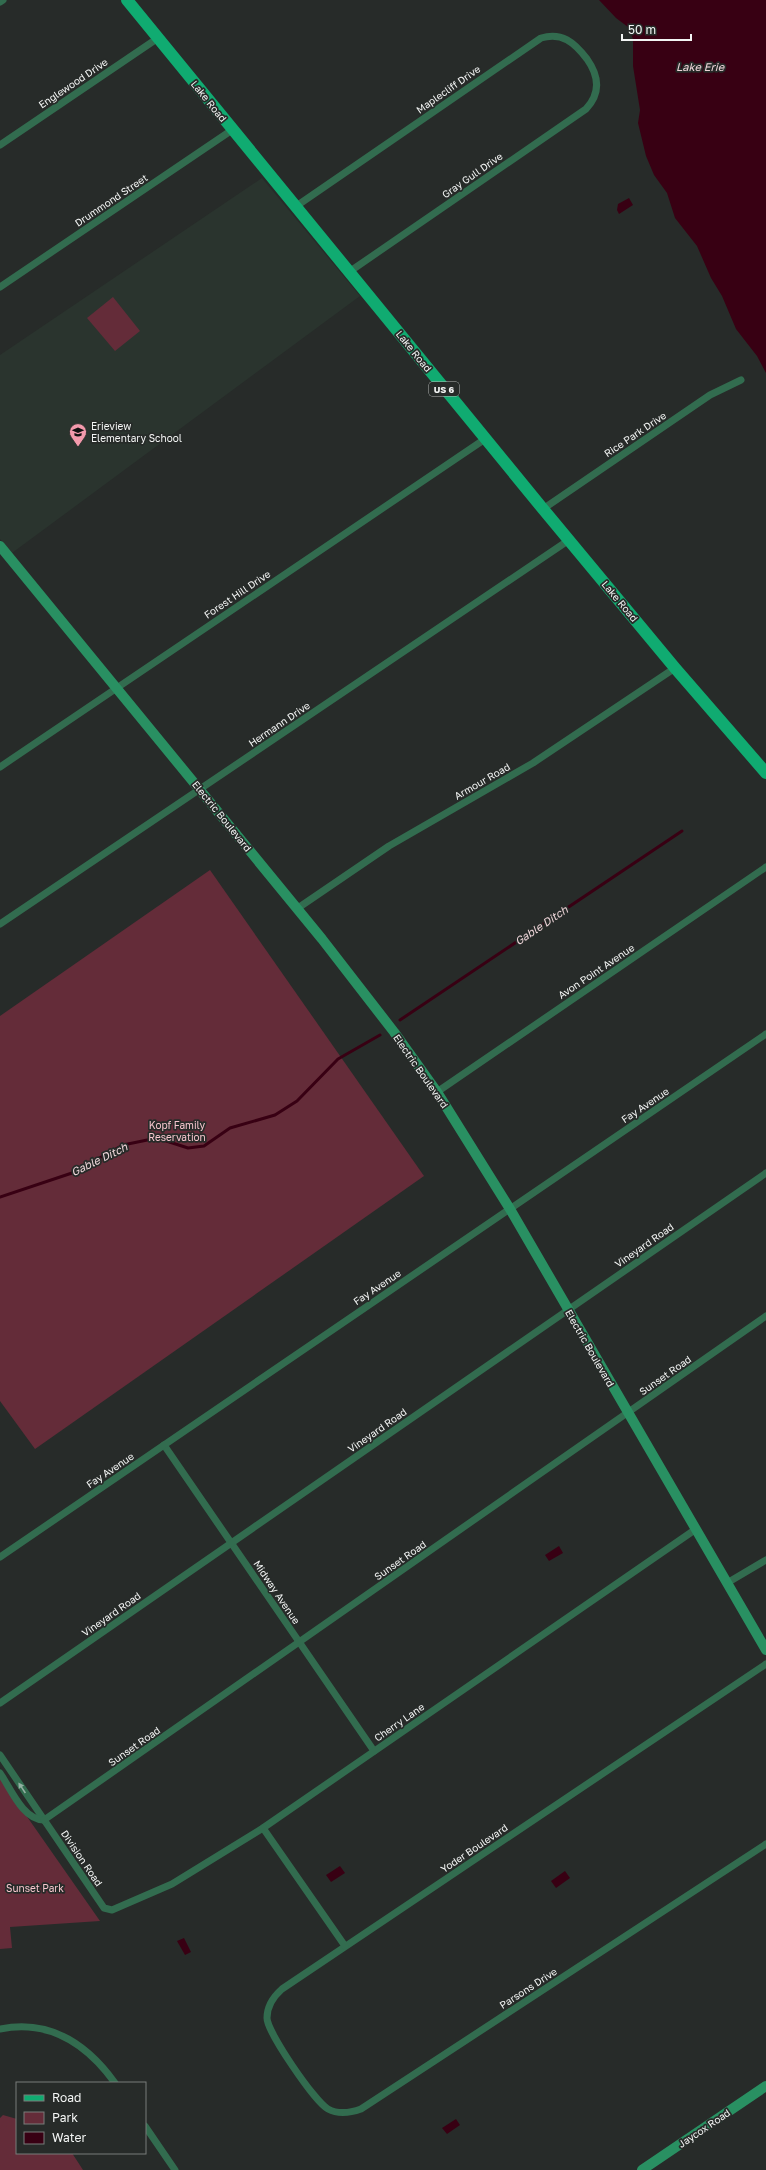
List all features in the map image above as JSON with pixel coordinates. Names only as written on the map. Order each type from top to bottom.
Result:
[{"type":"main road","name":"Lake Road","points":[[127,0],[485,439],[675,668],[766,773]]},
{"type":"street","name":"Maplecliff Drive","points":[[295,207],[541,38],[557,36],[572,42],[594,71],[597,88]]},
{"type":"street","name":"Englewood Drive","points":[[0,145],[158,38]]},
{"type":"street","name":"Gray Gull Drive","points":[[349,272],[586,109],[591,103],[597,88]]},
{"type":"street","name":"Drummond Street","points":[[0,287],[232,130]]},
{"type":"street","name":"Rice Park Drive","points":[[543,509],[710,395],[741,380]]},
{"type":"street","name":"Forest Hill Drive","points":[[0,767],[485,439]]},
{"type":"street","name":"Hermann Drive","points":[[0,924],[569,540]]},
{"type":"street","name":"Electric Boulevard","points":[[0,546],[298,908],[394,1032],[437,1092],[510,1209],[766,1650]]},
{"type":"street","name":"Armour Road","points":[[298,908],[389,846],[533,763],[675,668]]},
{"type":"street","name":"Avon Point Avenue","points":[[437,1092],[766,867]]},
{"type":"street","name":"Fay Avenue","points":[[0,1557],[766,1034]]},
{"type":"street","name":"Vineyard Road","points":[[0,1703],[766,1173]]},
{"type":"street","name":"Sunset Road","points":[[44,1820],[766,1316]]},
{"type":"street","name":"Midway Avenue","points":[[164,1444],[374,1751]]},
{"type":"street","name":"Cherry Lane","points":[[104,1908],[112,1910],[172,1884],[263,1828],[696,1529]]},
{"type":"street","points":[[727,1583],[766,1560]]},
{"type":"street","name":"Yoder Boulevard","points":[[303,2080],[271,2033],[267,2019],[267,2010],[275,1995],[345,1946],[766,1664]]},
{"type":"street","name":"Division Road","points":[[0,1755],[104,1908]]},
{"type":"street","points":[[0,1773],[27,1813],[36,1820],[44,1820]]},
{"type":"street","points":[[263,1828],[345,1946]]},
{"type":"street","name":"Parsons Drive","points":[[303,2080],[316,2099],[327,2109],[344,2113],[361,2109],[766,1844]]},
{"type":"street","points":[[0,2029],[31,2027],[66,2037],[82,2046],[96,2058],[114,2082]]},
{"type":"street","name":"Jaycox Road","points":[[642,2170],[766,2086]]},
{"type":"street","points":[[146,2127],[176,2170]]},
{"type":"shaded area","name":"Erieview Elementary School","points":[[262,178],[360,296],[12,553],[0,539],[0,355]]},
{"type":"green space","points":[[113,297],[140,331],[115,351],[87,318]]},
{"type":"green space","name":"Kopf Family Reservation","points":[[210,870],[424,1176],[35,1449],[0,1401],[0,1016]]},
{"type":"green space","name":"Sunset Park","points":[[0,1778],[100,1921],[10,1927],[12,1948],[0,1949]]},
{"type":"green space","points":[[3,2115],[16,2119],[16,2154],[73,2154],[83,2170],[0,2170],[0,2118]]},
{"type":"water","name":"Lake Erie","points":[[599,0],[766,0],[766,373],[757,356],[736,329],[722,296],[711,278],[697,246],[675,218],[667,193],[654,175],[646,156],[638,123],[640,110],[633,66],[633,39],[628,27],[616,18]]},
{"type":"water","points":[[629,198],[633,205],[619,214],[617,210],[618,204]]},
{"type":"water","points":[[559,1546],[563,1553],[549,1561],[545,1555]]},
{"type":"water","points":[[340,1866],[345,1873],[331,1882],[326,1875]]},
{"type":"water","points":[[565,1871],[570,1878],[556,1888],[551,1881]]},
{"type":"water","points":[[184,1938],[191,1952],[185,1955],[177,1941]]},
{"type":"water","points":[[456,2119],[460,2125],[447,2134],[442,2128]]},
{"type":"waterway","name":"Gable Ditch","points":[[400,1020],[682,831]]},
{"type":"waterway","name":"Gable Ditch","points":[[0,1197],[72,1173],[123,1145],[157,1138],[188,1148],[204,1146],[230,1128],[275,1115],[297,1101],[338,1059],[380,1035]]},
{"type":"place","name":"Erieview Elementary School","points":[[78,447]]}]
